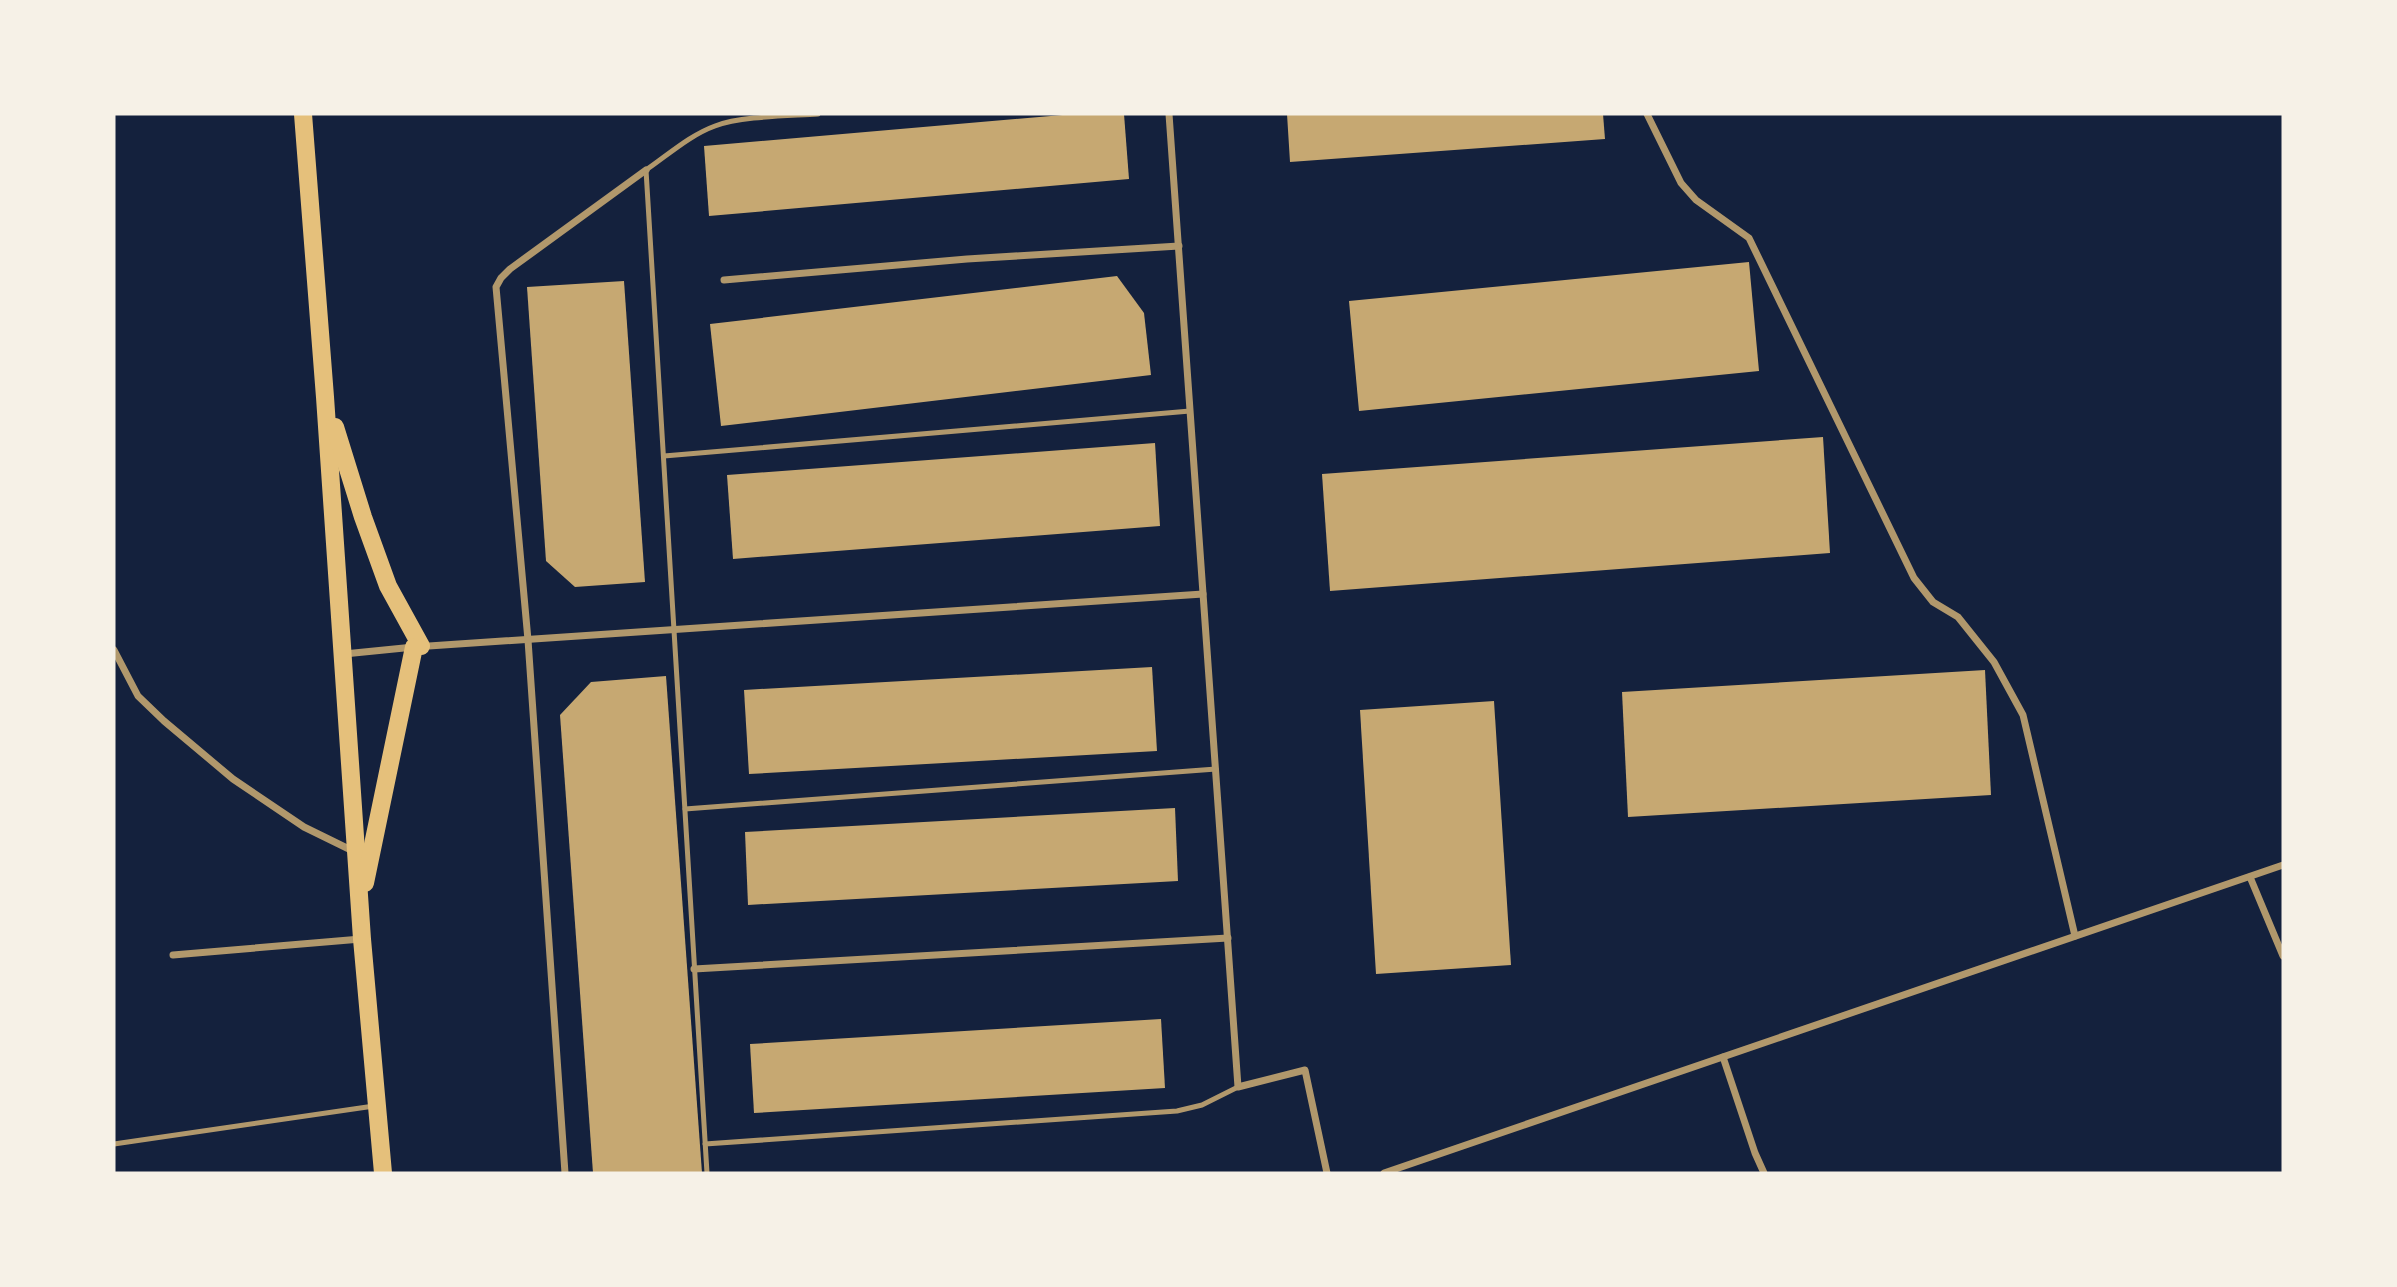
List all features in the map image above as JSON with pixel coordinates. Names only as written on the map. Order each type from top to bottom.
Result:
[{"type":"main road","points":[[303,114],[362,939],[383,1173]]},
{"type":"main road","points":[[325,397],[388,586],[418,647],[361,902]]},
{"type":"street","points":[[1169,114],[1238,1087],[1305,1070],[1327,1173]]},
{"type":"street","points":[[1647,114],[1681,183],[1696,200],[1749,238],[1914,578],[1933,602],[1958,617],[1994,662],[2023,715],[2075,936]]},
{"type":"street","points":[[565,1173],[528,640],[496,287],[510,269],[646,170]]},
{"type":"street","points":[[724,281],[967,259],[1179,246]]},
{"type":"street","points":[[343,654],[1203,593]]},
{"type":"street","points":[[114,650],[138,696],[233,779],[304,827],[357,853]]},
{"type":"street","points":[[1384,1173],[2283,865]]},
{"type":"street","points":[[2250,877],[2283,956]]},
{"type":"street","points":[[694,970],[1228,938]]},
{"type":"street","points":[[173,955],[362,939]]},
{"type":"street","points":[[1723,1057],[1764,1173]]},
{"type":"lane","points":[[707,1173],[646,170],[716,125],[750,119],[818,114]]},
{"type":"lane","points":[[664,456],[1190,411]]},
{"type":"lane","points":[[685,809],[1216,769]]},
{"type":"lane","points":[[705,1144],[1177,1111],[1202,1105],[1238,1087]]},
{"type":"lane","points":[[114,1144],[377,1105]]},
{"type":"building","points":[[1074,114],[1124,114],[1129,179],[709,216],[704,146]]},
{"type":"building","points":[[1287,114],[1603,114],[1605,139],[1290,162]]},
{"type":"building","points":[[1749,262],[1759,371],[1359,411],[1349,301]]},
{"type":"building","points":[[1117,276],[1144,313],[1151,375],[721,426],[710,324]]},
{"type":"building","points":[[624,281],[645,582],[575,587],[546,561],[527,287]]},
{"type":"building","points":[[1823,437],[1830,553],[1330,591],[1322,474]]},
{"type":"building","points":[[1155,443],[1160,526],[733,559],[727,475]]},
{"type":"building","points":[[1152,667],[1157,751],[749,774],[744,690]]},
{"type":"building","points":[[1985,670],[1991,795],[1628,817],[1622,692]]},
{"type":"building","points":[[666,676],[702,1173],[593,1173],[560,715],[591,682]]},
{"type":"building","points":[[1494,701],[1511,965],[1376,974],[1360,710]]},
{"type":"building","points":[[1175,808],[1178,881],[748,905],[745,832]]},
{"type":"building","points":[[1161,1019],[1165,1088],[754,1113],[750,1044]]}]
